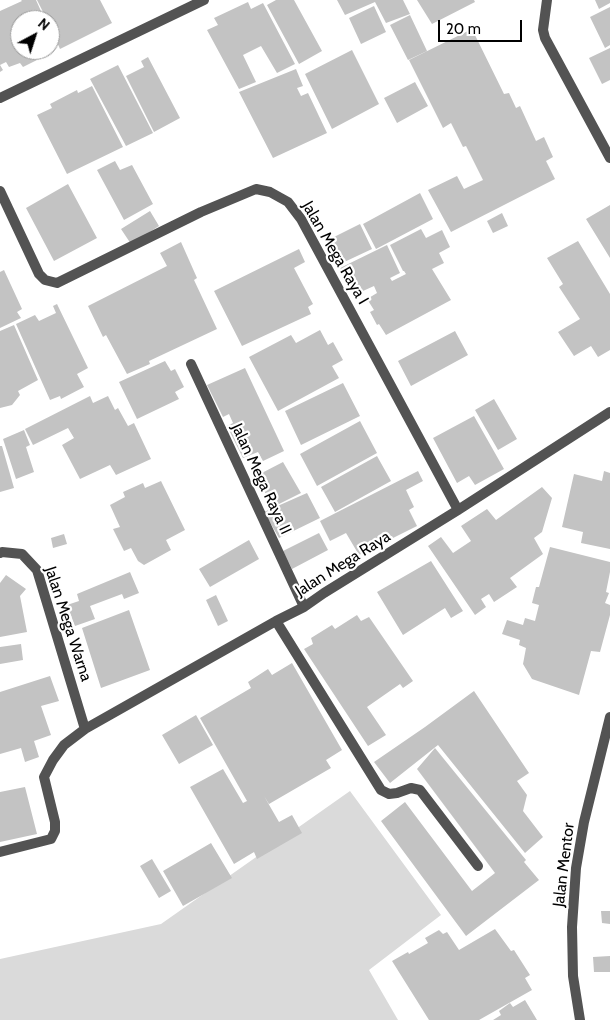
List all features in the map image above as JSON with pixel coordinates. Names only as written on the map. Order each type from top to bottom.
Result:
[{"type":"street","points":[[0,98],[204,0]]},
{"type":"street","points":[[547,0],[543,30],[545,38],[610,158]]},
{"type":"street","name":"Jalan Mega Raya I","points":[[0,191],[39,274],[45,280],[57,282],[201,212],[256,189],[270,192],[288,202],[301,219],[458,510]]},
{"type":"street","name":"Jalan Mega Raya II","points":[[191,364],[304,607]]},
{"type":"street","name":"Jalan Mega Raya","points":[[0,852],[51,839],[55,831],[55,822],[44,777],[64,745],[85,729],[304,607],[610,412]]},
{"type":"street","name":"Jalan Mega Warna","points":[[0,553],[22,554],[37,570],[85,729]]},
{"type":"street","points":[[276,621],[382,790],[389,794],[411,788],[420,790],[478,866]]},
{"type":"street","name":"Jalan Mentor","points":[[580,1020],[573,976],[572,927],[576,868],[584,822],[610,717]]},
{"type":"shaded area","points":[[350,791],[441,915],[369,970],[398,1020],[0,1020],[0,959],[161,924]]},
{"type":"building","points":[[21,0],[36,0],[40,10],[10,10],[10,60],[37,60],[23,67],[20,63],[9,67],[6,62],[0,65],[0,11]]},
{"type":"building","points":[[37,0],[100,0],[112,23],[60,49],[60,10],[42,10]]},
{"type":"building","points":[[276,0],[294,0],[322,51],[299,64],[267,5]]},
{"type":"building","points":[[337,0],[403,0],[410,14],[386,23],[375,2],[345,15]]},
{"type":"building","points":[[417,0],[474,0],[475,2],[432,24]]},
{"type":"building","points":[[595,0],[610,0],[610,3],[599,9]]},
{"type":"building","points":[[248,2],[251,9],[263,3],[295,64],[277,73],[261,46],[243,55],[256,82],[239,89],[207,30],[218,25],[214,18]]},
{"type":"building","points":[[374,6],[386,32],[361,44],[349,18]]},
{"type":"building","points":[[610,7],[610,45],[605,48],[590,17]]},
{"type":"building","points":[[410,15],[427,51],[408,60],[390,25]]},
{"type":"building","points":[[472,29],[504,94],[509,93],[516,108],[520,106],[536,141],[544,137],[553,157],[546,161],[555,179],[451,232],[428,190],[457,176],[464,189],[483,180],[466,146],[463,147],[451,123],[443,128],[409,60]]},
{"type":"building","points":[[610,48],[610,80],[602,84],[589,58]]},
{"type":"building","points":[[352,50],[379,104],[332,129],[305,74]]},
{"type":"building","points":[[148,57],[180,118],[154,132],[126,76],[144,67],[141,61]]},
{"type":"building","points":[[118,65],[153,133],[126,146],[90,79]]},
{"type":"building","points":[[296,69],[303,86],[297,88],[301,96],[308,93],[327,133],[273,158],[239,92]]},
{"type":"building","points":[[415,82],[428,106],[397,123],[384,98]]},
{"type":"building","points":[[92,86],[123,147],[67,174],[37,115],[52,108],[50,104],[77,90],[78,93]]},
{"type":"building","points":[[115,161],[120,170],[132,165],[153,204],[124,220],[97,170]]},
{"type":"building","points":[[68,184],[97,238],[54,261],[26,208]]},
{"type":"building","points":[[420,193],[433,219],[376,249],[363,224]]},
{"type":"building","points":[[610,205],[610,258],[586,219]]},
{"type":"building","points":[[150,211],[159,226],[131,244],[121,229]]},
{"type":"building","points":[[502,213],[508,226],[493,233],[487,221]]},
{"type":"building","points":[[360,224],[372,249],[340,264],[328,240]]},
{"type":"building","points":[[421,229],[426,238],[442,230],[450,247],[439,253],[444,263],[432,269],[451,300],[386,335],[379,324],[377,325],[370,312],[374,310],[367,299],[377,293],[374,286],[354,295],[340,268],[387,245],[400,273],[390,278],[392,281],[406,274],[390,245]]},
{"type":"building","points":[[578,241],[610,294],[610,350],[598,357],[591,346],[574,356],[558,332],[580,319],[559,287],[563,284],[547,258]]},
{"type":"building","points":[[181,242],[197,278],[194,280],[217,329],[149,361],[150,364],[127,374],[106,335],[103,337],[88,306],[167,266],[160,253]]},
{"type":"building","points":[[299,249],[305,262],[294,268],[313,304],[308,307],[311,314],[242,346],[214,291]]},
{"type":"building","points":[[4,270],[22,309],[17,312],[21,318],[0,328],[0,272]]},
{"type":"building","points":[[57,304],[88,368],[77,374],[84,387],[61,399],[60,396],[50,400],[16,324],[35,315],[39,321],[56,313],[53,306]]},
{"type":"building","points":[[14,325],[38,380],[18,391],[20,395],[12,405],[0,408],[0,331]]},
{"type":"building","points":[[320,330],[328,345],[333,342],[343,360],[332,366],[339,378],[278,411],[249,357],[291,335],[296,343]]},
{"type":"building","points":[[455,331],[468,355],[411,386],[398,361]]},
{"type":"building","points":[[165,361],[171,371],[175,369],[184,387],[175,392],[179,399],[137,419],[119,382]]},
{"type":"building","points":[[245,368],[284,451],[263,461],[258,452],[243,458],[227,426],[233,423],[229,414],[223,417],[207,385]]},
{"type":"building","points":[[343,383],[360,416],[301,445],[285,411]]},
{"type":"building","points":[[90,396],[93,403],[108,396],[115,410],[118,408],[128,426],[134,423],[151,459],[116,475],[110,465],[80,479],[62,445],[74,438],[68,428],[33,445],[25,429]]},
{"type":"building","points":[[494,399],[517,439],[498,450],[475,410]]},
{"type":"building","points":[[474,416],[504,469],[475,485],[469,476],[457,483],[433,438]]},
{"type":"building","points":[[360,421],[377,453],[317,486],[300,454]]},
{"type":"building","points":[[24,430],[30,445],[26,447],[34,472],[16,479],[3,439]]},
{"type":"building","points":[[0,446],[2,446],[14,488],[0,492]]},
{"type":"building","points":[[377,456],[391,481],[335,512],[321,487]]},
{"type":"building","points":[[283,462],[301,493],[273,507],[256,476]]},
{"type":"building","points":[[418,471],[423,481],[406,490],[414,507],[409,510],[417,526],[359,555],[346,533],[330,541],[320,521]]},
{"type":"building","points":[[604,471],[610,473],[610,549],[581,543],[583,532],[562,527],[574,474],[602,481]]},
{"type":"building","points":[[161,481],[185,530],[166,540],[171,550],[144,565],[138,561],[131,548],[124,551],[113,529],[120,527],[110,505],[125,497],[123,492],[143,483],[145,488]]},
{"type":"building","points":[[542,487],[552,498],[542,532],[534,538],[543,554],[510,578],[517,587],[494,602],[489,594],[481,599],[486,607],[475,615],[428,546],[441,537],[453,553],[471,541],[461,526],[487,509],[496,520]]},
{"type":"building","points":[[307,493],[320,518],[279,538],[264,512]]},
{"type":"building","points":[[319,533],[328,550],[292,569],[283,551]]},
{"type":"building","points":[[64,534],[67,544],[53,548],[51,538]]},
{"type":"building","points":[[249,540],[259,559],[210,587],[199,569]]},
{"type":"building","points":[[550,547],[610,562],[606,592],[609,593],[605,603],[610,605],[610,615],[600,652],[591,651],[579,695],[532,679],[523,664],[526,648],[519,645],[520,640],[502,634],[507,620],[523,625],[525,618],[535,621],[539,605],[532,603],[536,587],[539,587]]},
{"type":"building","points":[[431,561],[463,611],[451,618],[445,608],[403,635],[377,592]]},
{"type":"building","points":[[130,572],[139,593],[124,599],[122,594],[90,606],[95,619],[75,626],[67,605],[79,601],[77,594]]},
{"type":"building","points":[[6,575],[26,589],[20,596],[27,632],[0,637],[0,583]]},
{"type":"building","points":[[216,595],[228,621],[218,626],[206,600]]},
{"type":"building","points":[[129,610],[150,670],[101,688],[82,628]]},
{"type":"building","points":[[357,615],[361,621],[369,617],[413,681],[403,688],[400,684],[367,707],[386,735],[368,746],[304,649],[313,644],[311,638],[332,625],[335,629]]},
{"type":"building","points":[[21,644],[23,660],[0,664],[0,647]]},
{"type":"building","points":[[292,663],[342,750],[326,760],[331,768],[269,804],[264,796],[279,822],[292,815],[302,833],[257,859],[254,852],[234,864],[190,787],[223,769],[243,803],[247,801],[200,718],[251,688],[248,682],[268,669],[272,675]]},
{"type":"building","points":[[50,676],[59,701],[41,706],[51,735],[34,741],[39,757],[25,762],[21,748],[0,754],[0,692]]},
{"type":"building","points":[[474,691],[529,773],[517,781],[527,795],[523,811],[543,837],[525,853],[438,745],[390,783],[374,762]]},
{"type":"building","points":[[196,715],[213,745],[179,764],[162,735]]},
{"type":"building","points":[[435,748],[526,860],[524,862],[539,880],[466,936],[381,821],[405,802],[472,891],[495,873],[417,769]]},
{"type":"building","points":[[25,787],[37,834],[0,842],[0,792]]},
{"type":"building","points":[[211,843],[232,878],[183,906],[163,871]]},
{"type":"building","points":[[152,859],[171,891],[159,898],[140,866]]},
{"type":"building","points":[[601,911],[610,911],[610,924],[602,923]]},
{"type":"building","points":[[495,929],[511,951],[514,950],[530,975],[525,978],[532,990],[479,1020],[429,1020],[392,961],[428,943],[425,938],[439,930],[443,934],[447,932],[459,950]]},
{"type":"building","points":[[610,956],[610,972],[594,972],[593,957]]},
{"type":"building","points":[[525,1000],[537,1020],[493,1020],[501,1015],[499,1011],[510,1003],[513,1007]]}]
